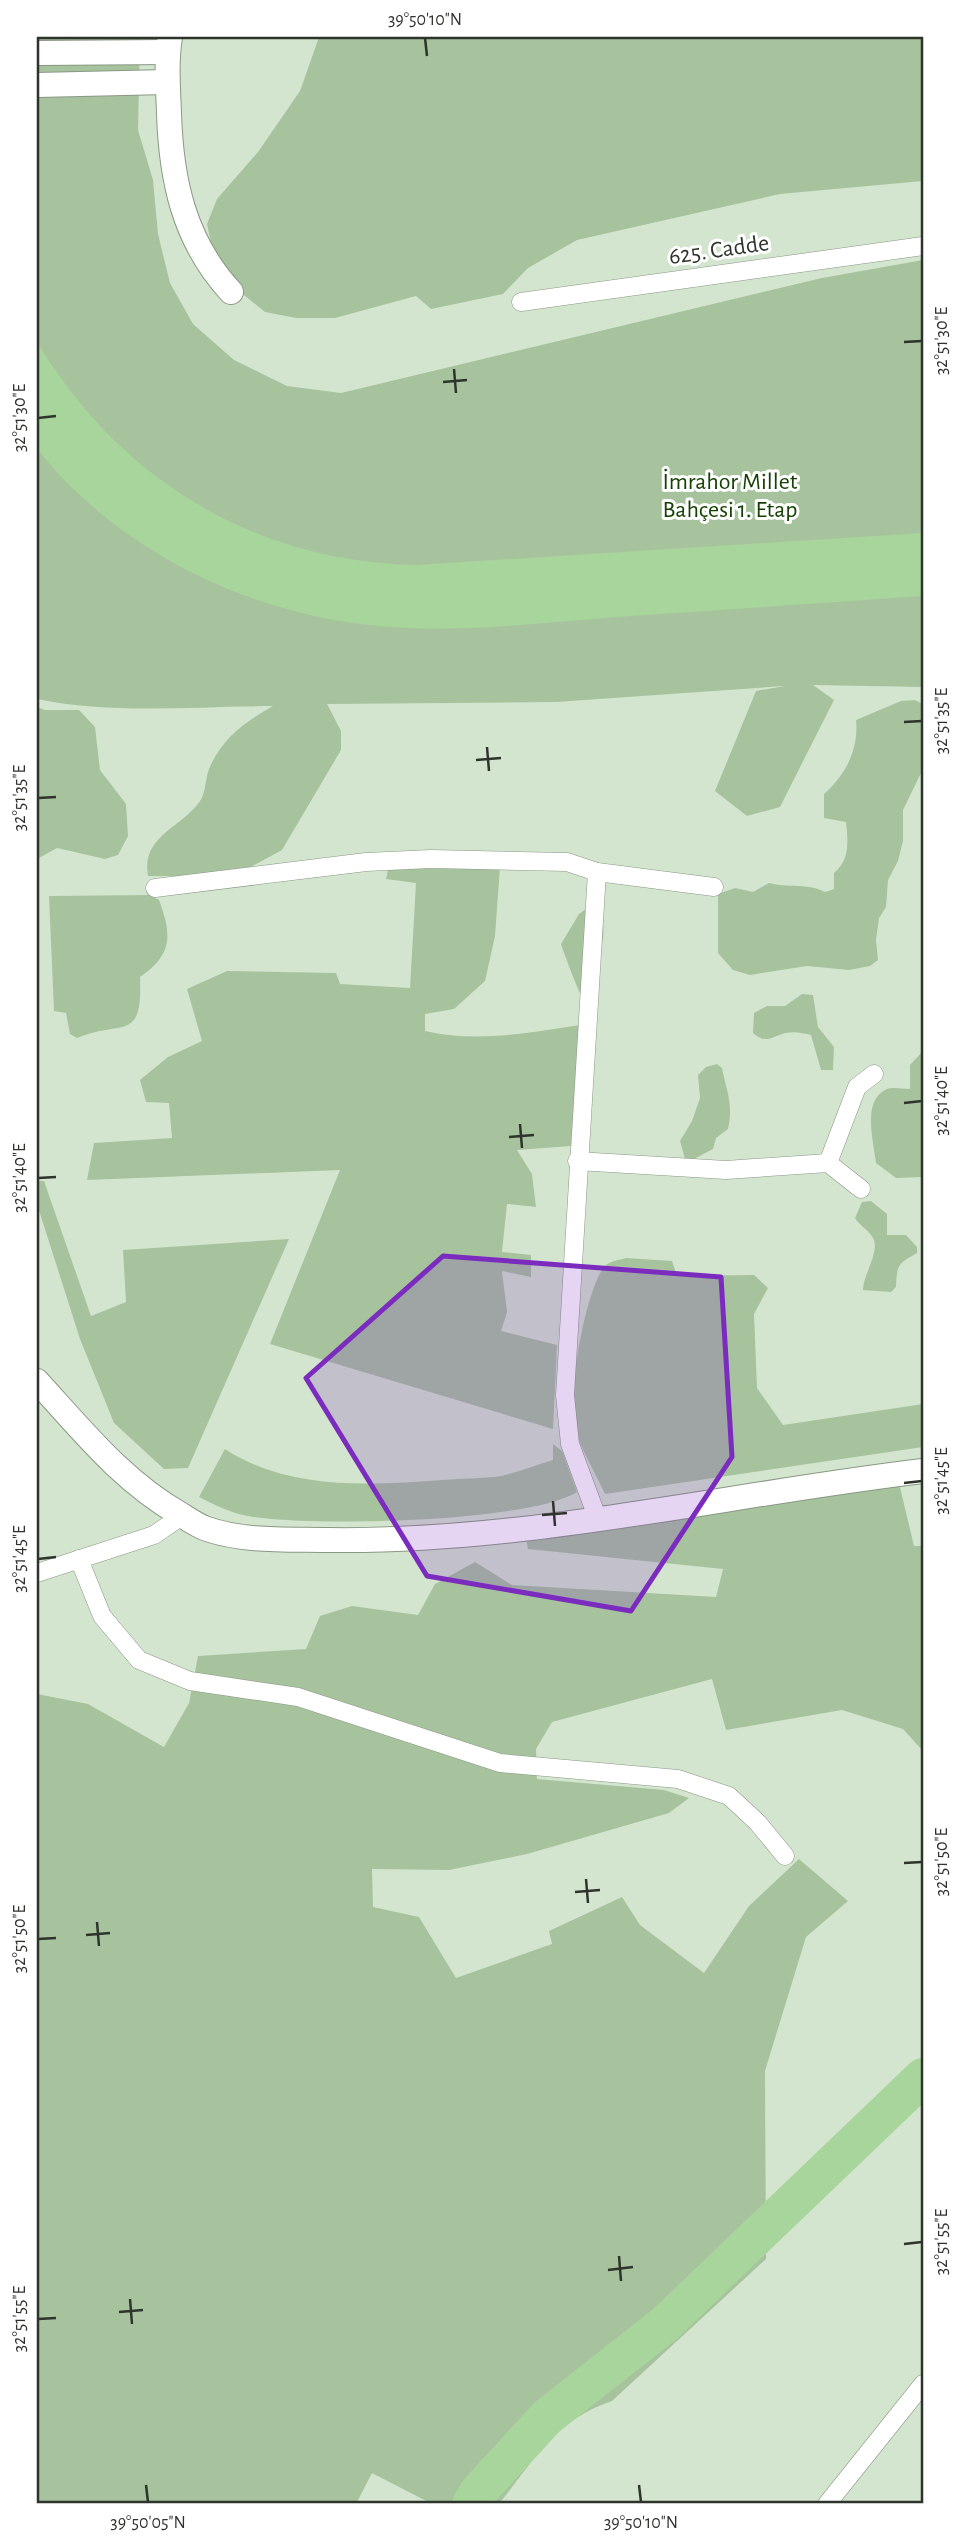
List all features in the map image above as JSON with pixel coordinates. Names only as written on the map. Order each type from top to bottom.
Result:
[{"type":"street","points":[[44,53],[169,44],[167,82],[173,163],[184,216],[205,261],[232,292]]},
{"type":"street","points":[[44,84],[167,82]]},
{"type":"street","name":"625. Cadde","points":[[521,302],[923,246]]},
{"type":"street","points":[[155,888],[366,862],[431,859],[566,862],[597,872],[714,887]]},
{"type":"street","points":[[597,872],[578,1161],[566,1421],[569,1444],[597,1517]]},
{"type":"street","points":[[828,1163],[857,1087],[874,1074]]},
{"type":"street","points":[[578,1161],[726,1170],[828,1163],[860,1189]]},
{"type":"street","points":[[37,1381],[111,1462],[152,1498],[206,1529],[264,1539],[360,1541],[445,1536],[923,1471]]},
{"type":"street","points":[[37,1573],[155,1535],[183,1516]]},
{"type":"street","points":[[79,1559],[102,1616],[139,1660],[190,1681],[298,1697],[500,1763],[678,1779],[729,1796],[758,1823],[785,1856]]},
{"type":"street","points":[[827,2504],[923,2384]]},
{"type":"highlighted area","points":[[443,1256],[721,1277],[732,1457],[631,1611],[427,1576],[306,1378]]},
{"type":"green space","name":"İmrahor Millet Bahçesi 1. Etap","points":[[37,37],[140,37],[138,130],[153,180],[158,234],[170,283],[193,324],[234,360],[287,386],[341,393],[822,278],[923,260],[923,687],[813,685],[834,700],[780,807],[747,816],[715,791],[756,691],[785,686],[556,702],[327,704],[341,731],[341,750],[282,850],[245,870],[215,876],[148,876],[147,862],[150,851],[164,834],[200,801],[209,769],[221,748],[244,725],[273,706],[125,708],[37,699]]},
{"type":"green space","points":[[319,37],[923,37],[923,181],[780,194],[577,240],[528,268],[503,294],[431,309],[416,296],[335,318],[296,318],[265,312],[239,291],[212,247],[207,224],[217,199],[258,152],[300,91]]},
{"type":"green space","points":[[915,700],[923,704],[923,769],[903,810],[903,841],[898,861],[888,880],[886,907],[879,918],[876,940],[878,960],[870,966],[849,970],[807,966],[750,975],[733,970],[718,953],[718,894],[735,888],[753,892],[769,883],[825,892],[834,889],[834,873],[843,862],[847,850],[846,822],[824,818],[824,794],[845,770],[853,751],[856,720],[901,701]]},
{"type":"green space","points":[[37,707],[45,710],[79,710],[95,727],[100,770],[126,804],[128,836],[118,855],[105,859],[57,848],[37,859]]},
{"type":"green space","points":[[434,865],[500,867],[495,936],[485,981],[454,1009],[425,1014],[425,1031],[444,1035],[483,1036],[522,1034],[580,1025],[571,1146],[517,1150],[532,1174],[536,1207],[507,1204],[502,1252],[531,1255],[531,1277],[502,1271],[507,1312],[501,1331],[557,1345],[553,1429],[270,1344],[340,1170],[87,1180],[94,1143],[172,1138],[169,1103],[146,1102],[140,1080],[168,1057],[202,1041],[187,989],[227,971],[336,973],[340,984],[410,988],[416,883],[386,879],[388,870]]},
{"type":"green space","points":[[149,895],[159,900],[166,924],[167,943],[159,960],[140,977],[138,1012],[126,1026],[77,1038],[70,1034],[66,1013],[54,1011],[49,896]]},
{"type":"green space","points":[[589,907],[599,911],[604,932],[599,954],[582,997],[561,944],[579,914]]},
{"type":"green space","points":[[802,994],[813,995],[818,1027],[834,1047],[833,1070],[821,1070],[811,1035],[789,1032],[765,1039],[753,1033],[754,1013],[767,1006],[785,1006]]},
{"type":"green space","points":[[923,1051],[923,1177],[896,1178],[876,1163],[871,1122],[874,1102],[879,1094],[887,1089],[910,1089],[910,1065]]},
{"type":"green space","points":[[717,1064],[722,1068],[729,1097],[728,1129],[716,1138],[713,1149],[692,1160],[685,1159],[680,1141],[692,1121],[700,1098],[698,1075],[706,1067]]},
{"type":"green space","points":[[37,1181],[44,1181],[91,1316],[126,1302],[123,1250],[289,1239],[188,1468],[164,1469],[114,1423],[80,1339],[37,1204]]},
{"type":"green space","points":[[871,1201],[887,1214],[887,1235],[906,1235],[917,1247],[917,1253],[900,1266],[896,1287],[891,1292],[863,1290],[875,1247],[871,1235],[855,1218],[862,1202]]},
{"type":"green space","points":[[626,1258],[672,1261],[677,1276],[754,1275],[768,1288],[754,1314],[757,1388],[783,1425],[923,1404],[923,1447],[605,1494],[574,1425],[573,1391],[585,1317],[599,1276],[606,1265]]},
{"type":"green space","points":[[553,1444],[562,1451],[577,1492],[551,1502],[513,1510],[417,1520],[318,1521],[248,1516],[229,1511],[199,1497],[225,1449],[250,1463],[303,1479],[387,1483],[487,1478],[514,1473],[553,1460]]},
{"type":"green space","points":[[899,1483],[914,1546],[923,1546],[923,1751],[903,1729],[842,1710],[726,1730],[712,1679],[552,1722],[536,1749],[537,1779],[664,1790],[689,1798],[669,1813],[527,1854],[449,1870],[372,1869],[373,1907],[419,1917],[456,1978],[552,1944],[549,1931],[622,1897],[640,1925],[704,1973],[749,1906],[799,1859],[848,1901],[806,1937],[765,2071],[766,2259],[612,2401],[592,2409],[561,2430],[499,2504],[432,2504],[372,2473],[356,2504],[37,2504],[37,1694],[88,1704],[164,1747],[189,1703],[198,1656],[306,1649],[320,1616],[352,1606],[418,1615],[435,1584],[475,1562],[512,1585],[716,1597],[723,1569],[528,1549],[526,1537]]},
{"type":"shaded area","points":[[37,342],[71,391],[109,435],[151,472],[197,504],[247,530],[301,548],[358,560],[417,565],[923,533],[923,596],[463,628],[358,624],[306,614],[254,599],[204,579],[157,553],[113,523],[73,488],[37,449]]},
{"type":"waterway","points":[[471,2504],[479,2491],[547,2417],[665,2324],[923,2077]]}]
